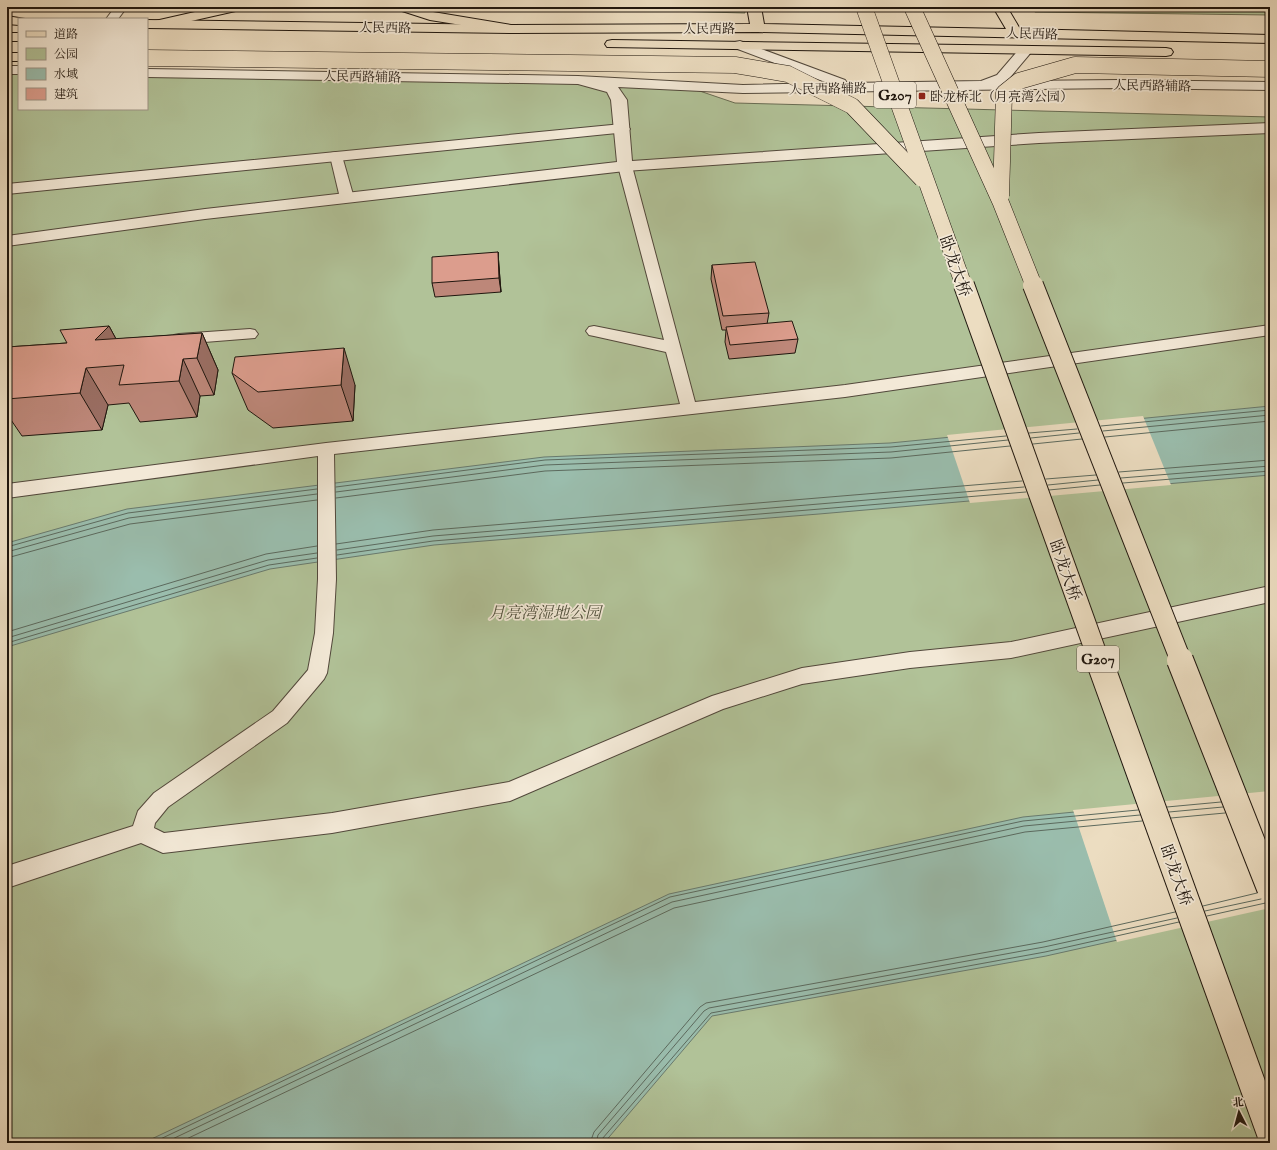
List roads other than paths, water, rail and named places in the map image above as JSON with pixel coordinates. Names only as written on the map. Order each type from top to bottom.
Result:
[{"type":"main road","points":[[154,24],[235,7]]},
{"type":"main road","points":[[404,7],[430,16],[511,29]]},
{"type":"main road","points":[[754,7],[758,28]]},
{"type":"main road","name":"卧龙大桥","points":[[864,7],[926,184],[1270,1133]]},
{"type":"main road","points":[[912,7],[1001,203],[1270,888]]},
{"type":"main road","points":[[1000,7],[1014,33]]},
{"type":"main road","points":[[7,20],[18,21]]},
{"type":"main road","name":"人民西路","points":[[154,24],[511,29],[758,28],[1270,39]]},
{"type":"main road","points":[[7,37],[18,37]]},
{"type":"main road","name":"人民西路","points":[[600,44],[1183,52]]},
{"type":"main road","points":[[7,57],[18,57]]},
{"type":"main road","points":[[148,58],[735,65],[788,74],[852,106],[926,184]]},
{"type":"main road","points":[[1001,203],[1004,93],[1019,81],[1075,65],[1270,68]]},
{"type":"street","points":[[740,45],[853,88]]},
{"type":"street","points":[[982,86],[1002,78],[1026,50]]},
{"type":"street","points":[[7,70],[18,70]]},
{"type":"street","name":"人民西路辅路","points":[[148,73],[578,80],[743,89],[1119,84],[1270,86]]},
{"type":"street","name":"人民西路辅路","points":[[578,80],[612,89],[619,100]]},
{"type":"street","points":[[625,166],[619,100],[630,93],[649,87],[682,85]]},
{"type":"street","points":[[7,241],[205,214],[625,166],[1039,138],[1270,128]]},
{"type":"street","points":[[7,189],[622,129]]},
{"type":"lane","points":[[113,18],[120,7]]},
{"type":"lane","points":[[336,156],[347,198]]},
{"type":"lane","points":[[625,166],[689,408]]},
{"type":"lane","points":[[7,491],[326,449],[845,391],[1270,330]]},
{"type":"lane","points":[[594,331],[674,348]]},
{"type":"lane","points":[[164,341],[250,334]]},
{"type":"lane","points":[[142,834],[145,818],[161,800],[280,717],[317,673],[324,633],[327,579],[326,449]]},
{"type":"lane","points":[[7,877],[142,834],[163,843],[332,824],[510,791],[719,702],[802,676],[910,660],[1011,650],[1270,594]]},
{"type":"water","points":[[1270,406],[1270,475],[819,514],[434,545],[270,569],[7,647],[7,543],[127,509],[544,457],[890,443]]},
{"type":"water","points":[[1270,793],[1270,906],[1046,956],[712,1016],[604,1143],[143,1143],[669,894],[1023,817]]},
{"type":"place","name":"卧龙桥北（月亮湾公园）","points":[[922,96]]},
{"type":"park label","name":"月亮湾湿地公园","points":[[545,612]]}]
